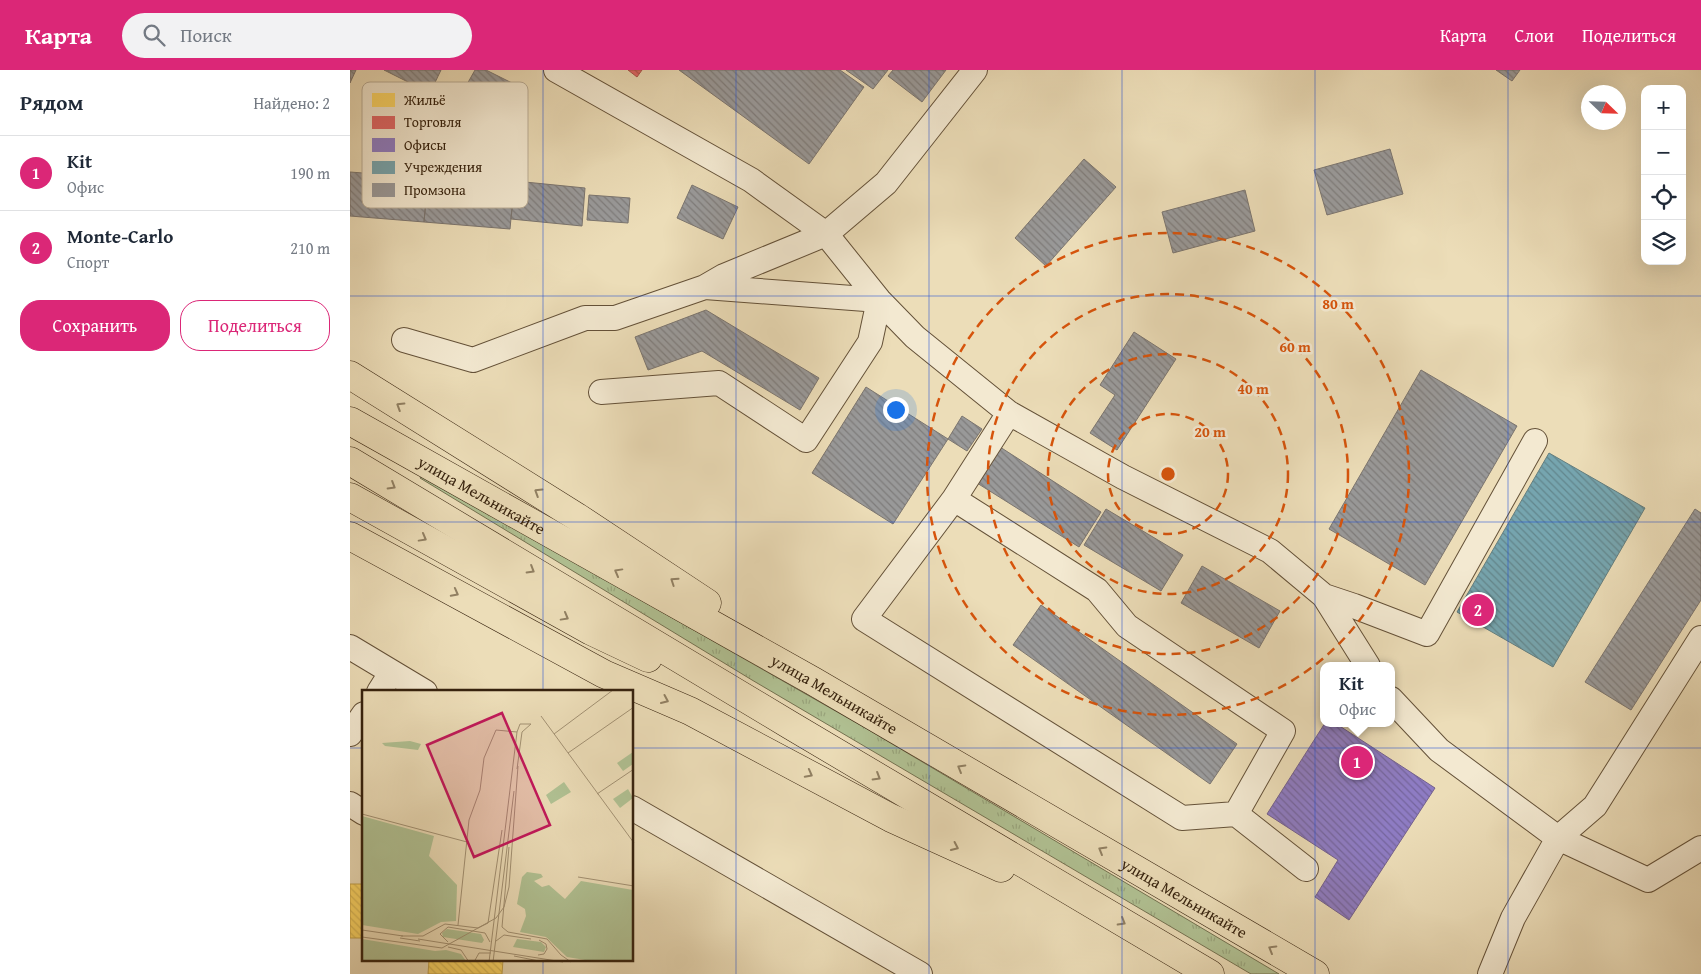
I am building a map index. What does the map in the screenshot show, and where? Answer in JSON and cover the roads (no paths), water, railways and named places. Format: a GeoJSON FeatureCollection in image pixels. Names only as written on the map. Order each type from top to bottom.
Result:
{"type":"FeatureCollection","features":[{"type":"Feature","properties":{"kind":"main road"},"geometry":{"type":"LineString","coordinates":[[350,375],[577,517],[743,627],[813,682]]}},
{"type":"Feature","properties":{"kind":"main road","name":"улица Мельникайте"},"geometry":{"type":"LineString","coordinates":[[350,421],[813,682],[1314,974]]}},
{"type":"Feature","properties":{"kind":"main road"},"geometry":{"type":"LineString","coordinates":[[350,461],[790,726],[1210,974]]}},
{"type":"Feature","properties":{"kind":"main road"},"geometry":{"type":"LineString","coordinates":[[350,497],[591,631],[790,726]]}},
{"type":"Feature","properties":{"kind":"main road"},"geometry":{"type":"LineString","coordinates":[[350,536],[604,674],[690,711],[891,818],[1009,872],[1090,903]]}},
{"type":"Feature","properties":{"kind":"street"},"geometry":{"type":"LineString","coordinates":[[556,70],[751,180],[826,234],[879,300],[915,337],[1009,413],[1123,477],[1270,551],[1324,596],[1365,662]]}},
{"type":"Feature","properties":{"kind":"street"},"geometry":{"type":"LineString","coordinates":[[404,340],[474,360],[584,318],[614,318],[705,287],[724,276],[826,234],[886,183],[975,70]]}},
{"type":"Feature","properties":{"kind":"street"},"geometry":{"type":"LineString","coordinates":[[705,287],[879,300]]}},
{"type":"Feature","properties":{"kind":"street"},"geometry":{"type":"LineString","coordinates":[[601,392],[719,383],[806,440],[870,342],[879,300]]}},
{"type":"Feature","properties":{"kind":"street"},"geometry":{"type":"LineString","coordinates":[[1009,413],[954,499],[864,619],[1182,818],[1236,814],[1306,869]]}},
{"type":"Feature","properties":{"kind":"street"},"geometry":{"type":"LineString","coordinates":[[1324,596],[1427,634],[1535,441]]}},
{"type":"Feature","properties":{"kind":"street"},"geometry":{"type":"LineString","coordinates":[[954,499],[1097,590],[1127,626],[1283,731],[1236,814]]}},
{"type":"Feature","properties":{"kind":"street"},"geometry":{"type":"LineString","coordinates":[[1490,974],[1513,918],[1558,838],[1595,806],[1701,638]]}},
{"type":"Feature","properties":{"kind":"street"},"geometry":{"type":"LineString","coordinates":[[350,647],[385,682],[417,690]]}},
{"type":"Feature","properties":{"kind":"street"},"geometry":{"type":"LineString","coordinates":[[1395,703],[1440,750],[1558,838],[1648,880],[1701,848]]}},
{"type":"Feature","properties":{"kind":"street"},"geometry":{"type":"LineString","coordinates":[[350,734],[362,717]]}},
{"type":"Feature","properties":{"kind":"street"},"geometry":{"type":"LineString","coordinates":[[350,804],[362,812]]}},
{"type":"Feature","properties":{"kind":"street"},"geometry":{"type":"LineString","coordinates":[[634,809],[920,974]]}},
{"type":"Feature","properties":{"kind":"place","name":"Monte-Carlo"},"geometry":{"type":"Point","coordinates":[1478,610]}},
{"type":"Feature","properties":{"kind":"place","name":"Kit"},"geometry":{"type":"Point","coordinates":[1357,762]}}]}
